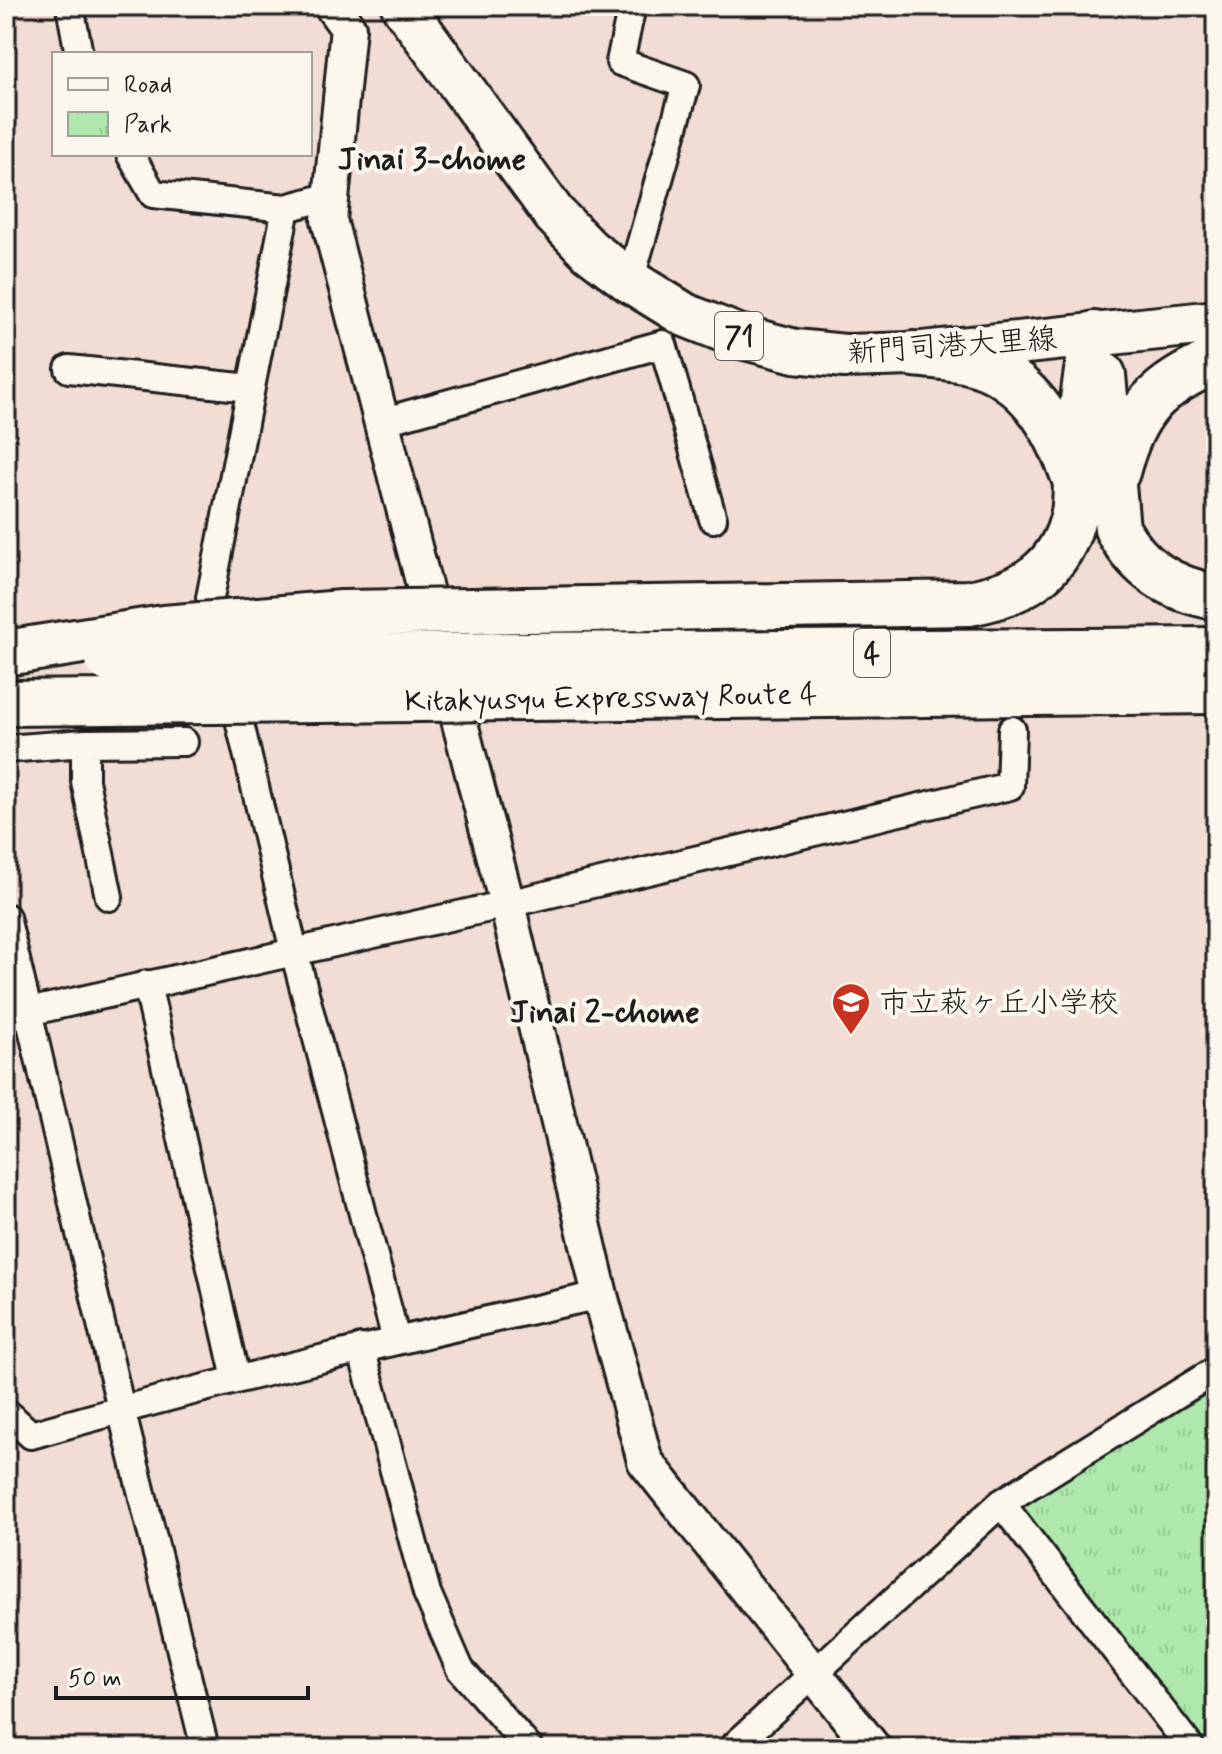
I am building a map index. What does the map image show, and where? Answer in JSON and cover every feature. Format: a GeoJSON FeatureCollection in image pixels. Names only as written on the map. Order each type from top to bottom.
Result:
{"type":"FeatureCollection","features":[{"type":"Feature","properties":{"kind":"highway"},"geometry":{"type":"LineString","coordinates":[[1094,334],[1105,385],[1094,481]]}},
{"type":"Feature","properties":{"kind":"highway"},"geometry":{"type":"LineString","coordinates":[[913,354],[968,361],[1011,379],[1030,397],[1049,422],[1064,450],[1113,506],[1117,529],[1128,549],[1144,567],[1189,592],[1216,597]]}},
{"type":"Feature","properties":{"kind":"highway"},"geometry":{"type":"LineString","coordinates":[[6,653],[194,626],[342,613],[930,605],[969,603],[999,597],[1027,584],[1049,565],[1065,541],[1074,511],[1147,403],[1167,386],[1216,360]]}},
{"type":"Feature","properties":{"kind":"highway","name":"Kitakyusyu Expressway Route 4"},"geometry":{"type":"LineString","coordinates":[[6,703],[529,676],[1216,650]]}},
{"type":"Feature","properties":{"kind":"highway","name":"Kitakyusyu Expressway Route 4"},"geometry":{"type":"LineString","coordinates":[[6,660],[1110,692],[1216,691]]}},
{"type":"Feature","properties":{"kind":"highway"},"geometry":{"type":"LineString","coordinates":[[1110,692],[1216,703]]}},
{"type":"Feature","properties":{"kind":"main road","name":"新門司港大里線"},"geometry":{"type":"LineString","coordinates":[[403,6],[554,214],[589,250],[630,281],[685,315],[738,336],[795,351],[845,356],[913,354],[1216,322]]}},
{"type":"Feature","properties":{"kind":"street"},"geometry":{"type":"LineString","coordinates":[[70,6],[79,52]]}},
{"type":"Feature","properties":{"kind":"street"},"geometry":{"type":"LineString","coordinates":[[332,6],[348,28],[329,220],[507,904],[600,1295],[645,1461],[873,1748]]}},
{"type":"Feature","properties":{"kind":"street"},"geometry":{"type":"LineString","coordinates":[[630,281],[686,85],[620,62],[632,6]]}},
{"type":"Feature","properties":{"kind":"street"},"geometry":{"type":"LineString","coordinates":[[131,156],[153,194],[286,208],[331,196]]}},
{"type":"Feature","properties":{"kind":"street"},"geometry":{"type":"LineString","coordinates":[[286,208],[210,598],[294,951],[396,1340]]}},
{"type":"Feature","properties":{"kind":"street"},"geometry":{"type":"LineString","coordinates":[[381,422],[663,344],[713,519]]}},
{"type":"Feature","properties":{"kind":"street"},"geometry":{"type":"LineString","coordinates":[[69,369],[250,388]]}},
{"type":"Feature","properties":{"kind":"street"},"geometry":{"type":"LineString","coordinates":[[17,1014],[507,904],[1010,786],[1012,730]]}},
{"type":"Feature","properties":{"kind":"street"},"geometry":{"type":"LineString","coordinates":[[6,749],[85,743],[184,742]]}},
{"type":"Feature","properties":{"kind":"street"},"geometry":{"type":"LineString","coordinates":[[85,743],[85,781],[109,897]]}},
{"type":"Feature","properties":{"kind":"street"},"geometry":{"type":"LineString","coordinates":[[6,917],[17,1014],[121,1409],[205,1748]]}},
{"type":"Feature","properties":{"kind":"street"},"geometry":{"type":"LineString","coordinates":[[147,984],[236,1379]]}},
{"type":"Feature","properties":{"kind":"street"},"geometry":{"type":"LineString","coordinates":[[6,1412],[31,1435],[361,1348],[600,1295]]}},
{"type":"Feature","properties":{"kind":"street"},"geometry":{"type":"LineString","coordinates":[[361,1348],[427,1593],[460,1669],[529,1748]]}},
{"type":"Feature","properties":{"kind":"street"},"geometry":{"type":"LineString","coordinates":[[732,1748],[1001,1503],[1216,1370]]}},
{"type":"Feature","properties":{"kind":"street"},"geometry":{"type":"LineString","coordinates":[[1001,1503],[1191,1748]]}},
{"type":"Feature","properties":{"kind":"green space"},"geometry":{"type":"Polygon","coordinates":[[[1216,1389],[1216,1748],[1206,1748],[1017,1506],[1216,1389]]]}},
{"type":"Feature","properties":{"kind":"place","name":"市立萩ヶ丘小学校"},"geometry":{"type":"Point","coordinates":[851,1036]}},
{"type":"Feature","properties":{"kind":"district","name":"Jinai 3-chome"},"geometry":{"type":"Point","coordinates":[432,158]}},
{"type":"Feature","properties":{"kind":"district","name":"Jinai 2-chome"},"geometry":{"type":"Point","coordinates":[605,1011]}}]}
